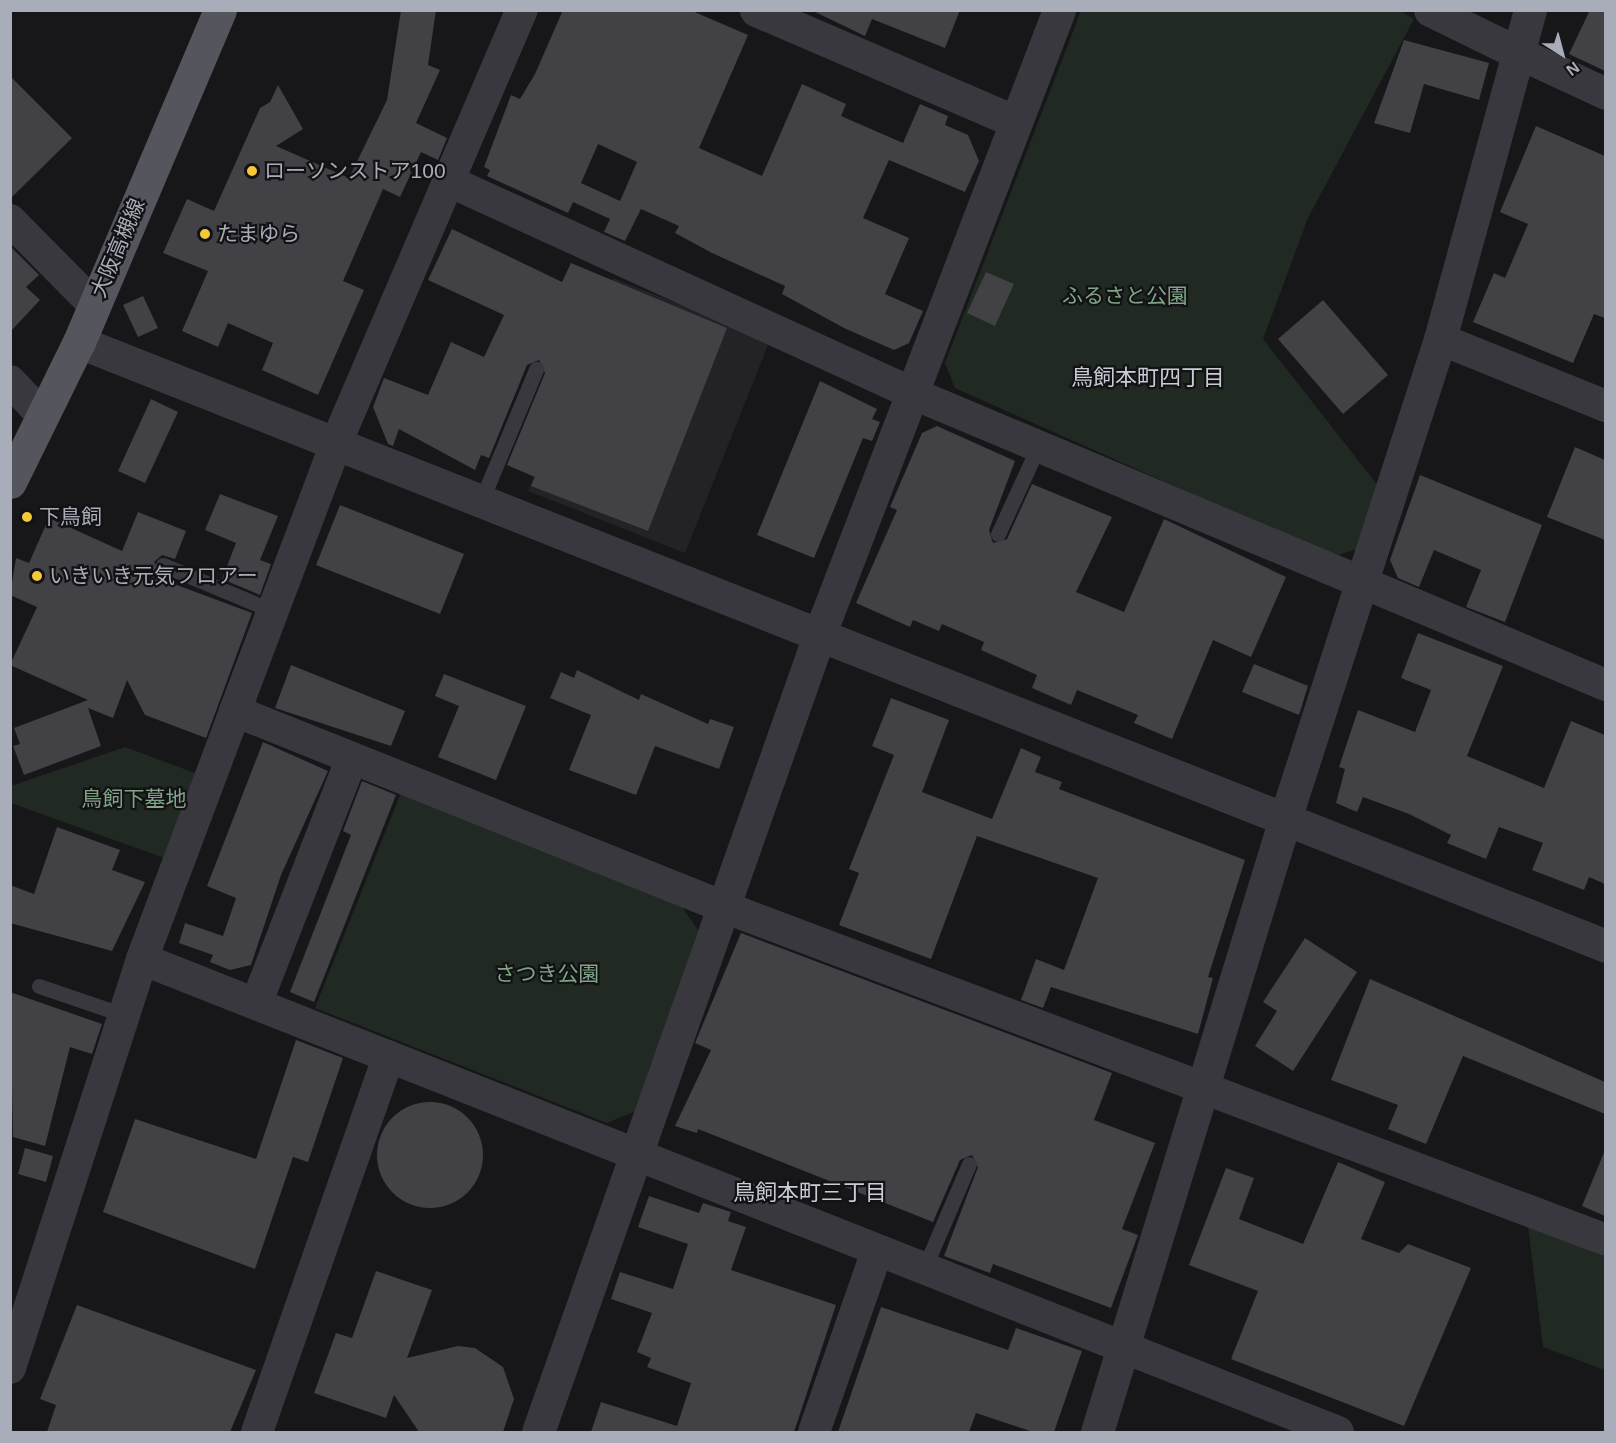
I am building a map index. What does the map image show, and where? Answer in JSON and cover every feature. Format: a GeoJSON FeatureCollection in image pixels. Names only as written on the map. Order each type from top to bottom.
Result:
{"type":"FeatureCollection","features":[{"type":"Feature","properties":{"kind":"main road","name":"大阪高槻線"},"geometry":{"type":"LineString","coordinates":[[10,482],[79,342],[220,10]]}},
{"type":"Feature","properties":{"kind":"street"},"geometry":{"type":"LineString","coordinates":[[10,1368],[142,959],[235,711],[337,441],[451,182],[522,10]]}},
{"type":"Feature","properties":{"kind":"street"},"geometry":{"type":"LineString","coordinates":[[756,10],[1016,122]]}},
{"type":"Feature","properties":{"kind":"street"},"geometry":{"type":"LineString","coordinates":[[538,1432],[820,633],[914,394],[1059,10]]}},
{"type":"Feature","properties":{"kind":"street"},"geometry":{"type":"LineString","coordinates":[[1430,10],[1605,94]]}},
{"type":"Feature","properties":{"kind":"street"},"geometry":{"type":"LineString","coordinates":[[1097,1432],[1285,819],[1363,587],[1440,339],[1516,52],[1530,10]]}},
{"type":"Feature","properties":{"kind":"street"},"geometry":{"type":"LineString","coordinates":[[451,182],[914,394],[1363,587],[1605,685]]}},
{"type":"Feature","properties":{"kind":"street"},"geometry":{"type":"LineString","coordinates":[[10,220],[94,305]]}},
{"type":"Feature","properties":{"kind":"street"},"geometry":{"type":"LineString","coordinates":[[1440,339],[1605,406]]}},
{"type":"Feature","properties":{"kind":"street"},"geometry":{"type":"LineString","coordinates":[[79,342],[337,441],[1605,946]]}},
{"type":"Feature","properties":{"kind":"street"},"geometry":{"type":"LineString","coordinates":[[10,381],[43,416]]}},
{"type":"Feature","properties":{"kind":"street"},"geometry":{"type":"LineString","coordinates":[[235,711],[724,907],[1605,1240]]}},
{"type":"Feature","properties":{"kind":"street"},"geometry":{"type":"LineString","coordinates":[[256,1004],[351,758]]}},
{"type":"Feature","properties":{"kind":"street"},"geometry":{"type":"LineString","coordinates":[[142,959],[389,1056],[635,1157],[1338,1432]]}},
{"type":"Feature","properties":{"kind":"street"},"geometry":{"type":"LineString","coordinates":[[258,1432],[389,1056]]}},
{"type":"Feature","properties":{"kind":"street"},"geometry":{"type":"LineString","coordinates":[[814,1432],[877,1251]]}},
{"type":"Feature","properties":{"kind":"lane"},"geometry":{"type":"LineString","coordinates":[[482,499],[536,369]]}},
{"type":"Feature","properties":{"kind":"lane"},"geometry":{"type":"LineString","coordinates":[[998,534],[1038,447]]}},
{"type":"Feature","properties":{"kind":"lane"},"geometry":{"type":"LineString","coordinates":[[163,565],[273,611]]}},
{"type":"Feature","properties":{"kind":"lane"},"geometry":{"type":"LineString","coordinates":[[39,986],[124,1015]]}},
{"type":"Feature","properties":{"kind":"lane"},"geometry":{"type":"LineString","coordinates":[[924,1269],[969,1164]]}},
{"type":"Feature","properties":{"kind":"shaded area"},"geometry":{"type":"Polygon","coordinates":[[[613,278],[770,340],[685,553],[528,491],[613,278]]]}},
{"type":"Feature","properties":{"kind":"green space","name":"ふるさと公園"},"geometry":{"type":"Polygon","coordinates":[[[1399,10],[1414,19],[1308,218],[1263,339],[1379,487],[1362,547],[1333,557],[955,388],[945,363],[1081,11],[1399,10]]]}},
{"type":"Feature","properties":{"kind":"green space","name":"鳥飼下墓地"},"geometry":{"type":"Polygon","coordinates":[[[125,747],[195,773],[164,858],[11,803],[11,786],[125,747]]]}},
{"type":"Feature","properties":{"kind":"green space","name":"さつき公園"},"geometry":{"type":"Polygon","coordinates":[[[401,793],[678,901],[698,930],[636,1111],[607,1123],[315,1008],[401,793]]]}},
{"type":"Feature","properties":{"kind":"green space"},"geometry":{"type":"Polygon","coordinates":[[[1528,1226],[1605,1257],[1605,1370],[1543,1347],[1528,1226]]]}},
{"type":"Feature","properties":{"kind":"building"},"geometry":{"type":"Polygon","coordinates":[[[401,10],[436,10],[428,65],[440,70],[416,123],[447,138],[438,160],[421,152],[400,197],[383,189],[343,281],[364,290],[318,395],[262,370],[273,343],[228,323],[218,347],[182,331],[208,271],[163,253],[187,199],[214,211],[260,108],[270,102],[278,85],[303,129],[276,146],[349,178],[387,100],[401,10]]]}},
{"type":"Feature","properties":{"kind":"building"},"geometry":{"type":"Polygon","coordinates":[[[563,10],[690,10],[748,35],[699,148],[762,176],[802,84],[846,104],[841,116],[903,143],[920,104],[948,116],[945,125],[968,135],[979,161],[965,192],[889,160],[863,218],[909,238],[885,294],[923,311],[909,343],[894,350],[844,328],[782,294],[785,286],[712,253],[675,233],[679,226],[641,209],[625,241],[604,232],[610,219],[573,202],[568,213],[487,176],[490,170],[484,167],[511,95],[520,99],[535,74],[563,10]],[[598,144],[581,183],[620,201],[637,162],[598,144]]]}},
{"type":"Feature","properties":{"kind":"building"},"geometry":{"type":"Polygon","coordinates":[[[811,10],[960,10],[945,48],[872,19],[865,36],[811,10]]]}},
{"type":"Feature","properties":{"kind":"building"},"geometry":{"type":"Polygon","coordinates":[[[1590,10],[1605,10],[1605,71],[1569,54],[1590,10]]]}},
{"type":"Feature","properties":{"kind":"building"},"geometry":{"type":"Polygon","coordinates":[[[1404,40],[1489,63],[1479,100],[1424,84],[1410,133],[1374,123],[1404,40]]]}},
{"type":"Feature","properties":{"kind":"building"},"geometry":{"type":"Polygon","coordinates":[[[10,76],[72,138],[10,199],[10,76]]]}},
{"type":"Feature","properties":{"kind":"building"},"geometry":{"type":"Polygon","coordinates":[[[1536,126],[1605,156],[1605,318],[1594,314],[1573,363],[1473,322],[1494,273],[1505,278],[1528,224],[1500,212],[1536,126]]]}},
{"type":"Feature","properties":{"kind":"building"},"geometry":{"type":"Polygon","coordinates":[[[452,229],[562,282],[571,263],[727,328],[648,531],[531,486],[535,477],[507,465],[545,373],[539,360],[527,365],[489,458],[481,455],[475,470],[399,429],[393,446],[388,444],[373,407],[384,378],[428,395],[451,342],[484,357],[504,315],[428,280],[452,229]]]}},
{"type":"Feature","properties":{"kind":"building"},"geometry":{"type":"Polygon","coordinates":[[[10,246],[39,275],[26,287],[40,300],[10,332],[10,246]]]}},
{"type":"Feature","properties":{"kind":"building"},"geometry":{"type":"Polygon","coordinates":[[[986,272],[1014,284],[995,326],[967,313],[986,272]]]}},
{"type":"Feature","properties":{"kind":"building"},"geometry":{"type":"Polygon","coordinates":[[[143,296],[158,328],[138,337],[123,305],[143,296]]]}},
{"type":"Feature","properties":{"kind":"building"},"geometry":{"type":"Polygon","coordinates":[[[1323,300],[1388,375],[1343,414],[1278,339],[1323,300]]]}},
{"type":"Feature","properties":{"kind":"building"},"geometry":{"type":"Polygon","coordinates":[[[820,381],[877,409],[872,419],[880,422],[872,441],[863,438],[814,558],[757,535],[820,381]]]}},
{"type":"Feature","properties":{"kind":"building"},"geometry":{"type":"Polygon","coordinates":[[[151,399],[178,412],[145,483],[118,471],[151,399]]]}},
{"type":"Feature","properties":{"kind":"building"},"geometry":{"type":"Polygon","coordinates":[[[937,426],[1015,461],[989,530],[993,543],[1007,539],[1032,484],[1112,517],[1076,592],[1124,612],[1164,519],[1286,577],[1251,657],[1213,640],[1172,739],[1134,723],[1138,715],[1077,690],[1071,705],[1032,688],[1037,675],[981,650],[984,642],[942,624],[939,631],[913,620],[910,627],[856,603],[897,510],[890,507],[922,433],[937,426]]]}},
{"type":"Feature","properties":{"kind":"building"},"geometry":{"type":"Polygon","coordinates":[[[1575,447],[1605,460],[1605,540],[1547,517],[1575,447]]]}},
{"type":"Feature","properties":{"kind":"building"},"geometry":{"type":"Polygon","coordinates":[[[1420,475],[1542,525],[1505,622],[1466,607],[1481,570],[1434,550],[1419,587],[1398,578],[1390,560],[1420,475]]]}},
{"type":"Feature","properties":{"kind":"building"},"geometry":{"type":"Polygon","coordinates":[[[220,494],[278,516],[260,560],[271,564],[260,595],[222,579],[236,543],[205,530],[220,494]]]}},
{"type":"Feature","properties":{"kind":"building"},"geometry":{"type":"Polygon","coordinates":[[[340,505],[464,554],[440,614],[316,565],[340,505]]]}},
{"type":"Feature","properties":{"kind":"building"},"geometry":{"type":"Polygon","coordinates":[[[138,512],[186,531],[175,559],[162,555],[154,562],[166,581],[252,613],[206,738],[145,715],[127,680],[113,718],[88,708],[101,746],[24,775],[13,746],[20,744],[14,728],[88,700],[10,665],[37,607],[10,595],[16,558],[29,563],[49,518],[122,551],[138,512]]]}},
{"type":"Feature","properties":{"kind":"building"},"geometry":{"type":"Polygon","coordinates":[[[1418,633],[1503,666],[1467,756],[1544,788],[1571,721],[1605,735],[1605,884],[1589,877],[1584,890],[1532,870],[1543,843],[1499,827],[1486,859],[1447,843],[1451,835],[1409,814],[1363,797],[1357,812],[1336,803],[1345,769],[1339,767],[1358,710],[1415,732],[1431,690],[1401,678],[1418,633]]]}},
{"type":"Feature","properties":{"kind":"building"},"geometry":{"type":"Polygon","coordinates":[[[1254,664],[1308,686],[1299,715],[1242,692],[1254,664]]]}},
{"type":"Feature","properties":{"kind":"building"},"geometry":{"type":"Polygon","coordinates":[[[291,665],[405,711],[391,746],[275,708],[291,665]]]}},
{"type":"Feature","properties":{"kind":"building"},"geometry":{"type":"Polygon","coordinates":[[[577,670],[639,700],[641,694],[708,724],[710,719],[734,727],[719,769],[655,746],[636,795],[569,770],[591,715],[550,698],[561,672],[574,678],[577,670]]]}},
{"type":"Feature","properties":{"kind":"building"},"geometry":{"type":"Polygon","coordinates":[[[444,674],[526,706],[496,780],[438,757],[459,706],[435,696],[444,674]]]}},
{"type":"Feature","properties":{"kind":"building"},"geometry":{"type":"Polygon","coordinates":[[[891,698],[949,720],[922,792],[992,819],[1021,748],[1041,757],[1035,772],[1062,782],[1059,789],[1245,860],[1208,977],[1213,978],[1198,1034],[1051,987],[1043,1008],[1021,1000],[1036,959],[1064,970],[1098,878],[977,836],[931,959],[839,925],[859,873],[849,869],[894,755],[872,746],[891,698]]]}},
{"type":"Feature","properties":{"kind":"building"},"geometry":{"type":"Polygon","coordinates":[[[263,742],[328,771],[281,875],[251,965],[230,970],[210,962],[213,955],[179,943],[185,923],[223,936],[236,898],[207,886],[263,742]]]}},
{"type":"Feature","properties":{"kind":"building"},"geometry":{"type":"Polygon","coordinates":[[[362,781],[396,795],[314,1002],[290,992],[351,835],[343,831],[362,781]]]}},
{"type":"Feature","properties":{"kind":"building"},"geometry":{"type":"Polygon","coordinates":[[[57,827],[120,850],[112,870],[145,882],[112,951],[10,923],[10,885],[34,894],[57,827]]]}},
{"type":"Feature","properties":{"kind":"building"},"geometry":{"type":"Polygon","coordinates":[[[741,933],[1112,1073],[1094,1120],[1155,1143],[1122,1229],[1138,1235],[1111,1308],[993,1264],[990,1273],[944,1256],[978,1167],[972,1155],[960,1160],[933,1222],[698,1129],[697,1133],[675,1126],[711,1050],[695,1043],[741,933]]]}},
{"type":"Feature","properties":{"kind":"building"},"geometry":{"type":"Polygon","coordinates":[[[1305,938],[1357,972],[1293,1071],[1255,1046],[1277,1011],[1263,1002],[1305,938]]]}},
{"type":"Feature","properties":{"kind":"building"},"geometry":{"type":"Polygon","coordinates":[[[1370,979],[1605,1082],[1605,1114],[1463,1056],[1426,1144],[1388,1129],[1398,1105],[1331,1080],[1370,979]]]}},
{"type":"Feature","properties":{"kind":"building"},"geometry":{"type":"Polygon","coordinates":[[[10,992],[102,1024],[92,1054],[70,1047],[45,1146],[13,1137],[10,992]]]}},
{"type":"Feature","properties":{"kind":"building"},"geometry":{"type":"Polygon","coordinates":[[[296,1040],[343,1058],[308,1162],[293,1157],[255,1269],[103,1212],[135,1119],[256,1159],[296,1040]]]}},
{"type":"Feature","properties":{"kind":"building"},"geometry":{"type":"Polygon","coordinates":[[[430,1102],[450,1106],[468,1117],[479,1135],[483,1155],[479,1175],[468,1193],[450,1204],[430,1208],[410,1204],[392,1193],[381,1175],[377,1155],[381,1135],[392,1117],[410,1106],[430,1102]]]}},
{"type":"Feature","properties":{"kind":"building"},"geometry":{"type":"Polygon","coordinates":[[[25,1148],[53,1156],[46,1182],[18,1174],[25,1148]]]}},
{"type":"Feature","properties":{"kind":"building"},"geometry":{"type":"Polygon","coordinates":[[[1605,1150],[1605,1216],[1582,1206],[1605,1150]]]}},
{"type":"Feature","properties":{"kind":"building"},"geometry":{"type":"Polygon","coordinates":[[[1338,1162],[1385,1182],[1361,1239],[1399,1253],[1408,1244],[1471,1268],[1404,1426],[1231,1359],[1258,1291],[1189,1265],[1226,1168],[1254,1178],[1239,1219],[1303,1244],[1338,1162]]]}},
{"type":"Feature","properties":{"kind":"building"},"geometry":{"type":"Polygon","coordinates":[[[649,1196],[699,1213],[703,1203],[731,1212],[728,1221],[746,1227],[731,1270],[836,1305],[794,1432],[591,1432],[601,1402],[677,1426],[691,1383],[647,1367],[651,1358],[637,1352],[652,1313],[611,1299],[620,1272],[673,1289],[688,1244],[638,1227],[649,1196]]]}},
{"type":"Feature","properties":{"kind":"building"},"geometry":{"type":"Polygon","coordinates":[[[376,1271],[432,1290],[407,1358],[458,1346],[475,1348],[503,1367],[514,1399],[503,1432],[419,1432],[394,1395],[386,1418],[314,1393],[336,1333],[352,1338],[376,1271]]]}},
{"type":"Feature","properties":{"kind":"building"},"geometry":{"type":"Polygon","coordinates":[[[77,1305],[256,1370],[230,1432],[47,1432],[56,1405],[40,1399],[77,1305]]]}},
{"type":"Feature","properties":{"kind":"building"},"geometry":{"type":"Polygon","coordinates":[[[881,1307],[1008,1350],[1016,1328],[1082,1351],[1054,1432],[1033,1432],[976,1413],[969,1432],[838,1432],[881,1307]]]}},
{"type":"Feature","properties":{"kind":"place","name":"ローソンストア100"},"geometry":{"type":"Point","coordinates":[252,171]}},
{"type":"Feature","properties":{"kind":"place","name":"たまゆら"},"geometry":{"type":"Point","coordinates":[205,234]}},
{"type":"Feature","properties":{"kind":"place","name":"下鳥飼"},"geometry":{"type":"Point","coordinates":[27,517]}},
{"type":"Feature","properties":{"kind":"place","name":"いきいき元気フロアー"},"geometry":{"type":"Point","coordinates":[37,576]}},
{"type":"Feature","properties":{"kind":"district","name":"鳥飼本町四丁目"},"geometry":{"type":"Point","coordinates":[1148,378]}},
{"type":"Feature","properties":{"kind":"district","name":"鳥飼本町三丁目"},"geometry":{"type":"Point","coordinates":[810,1193]}}]}
